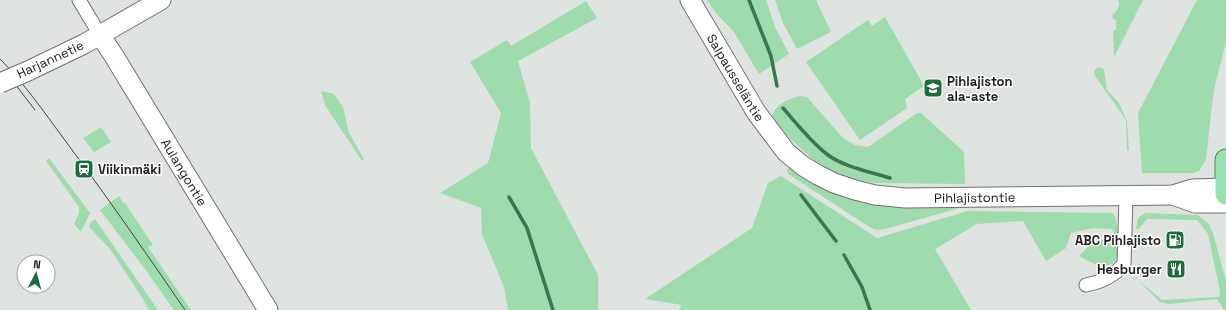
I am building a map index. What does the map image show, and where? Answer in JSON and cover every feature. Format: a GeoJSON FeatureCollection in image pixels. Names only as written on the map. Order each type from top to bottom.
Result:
{"type":"FeatureCollection","features":[{"type":"Feature","properties":{"kind":"main road"},"geometry":{"type":"LineString","coordinates":[[1226,160],[1226,194]]}},
{"type":"Feature","properties":{"kind":"street"},"geometry":{"type":"LineString","coordinates":[[79,0],[100,35],[161,0]]}},
{"type":"Feature","properties":{"kind":"street","name":"Salpausseläntie"},"geometry":{"type":"LineString","coordinates":[[690,0],[756,112],[786,152]]}},
{"type":"Feature","properties":{"kind":"street","name":"Harjannetie"},"geometry":{"type":"LineString","coordinates":[[0,82],[49,62],[100,35]]}},
{"type":"Feature","properties":{"kind":"street","name":"Aulangontie"},"geometry":{"type":"LineString","coordinates":[[100,35],[268,310]]}},
{"type":"Feature","properties":{"kind":"street","name":"Pihlajistontie"},"geometry":{"type":"LineString","coordinates":[[786,152],[803,166],[829,180],[855,190],[875,195],[905,198],[1173,195],[1192,189],[1226,188]]}},
{"type":"Feature","properties":{"kind":"street","name":"Pihlajistontie"},"geometry":{"type":"LineString","coordinates":[[1173,195],[1195,203],[1226,204]]}},
{"type":"Feature","properties":{"kind":"street"},"geometry":{"type":"LineString","coordinates":[[1086,285],[1098,283],[1109,278],[1124,264],[1126,196]]}},
{"type":"Feature","properties":{"kind":"green space"},"geometry":{"type":"Polygon","coordinates":[[[707,0],[766,0],[775,27],[789,54],[759,74],[734,32],[715,12],[707,0]]]}},
{"type":"Feature","properties":{"kind":"green space"},"geometry":{"type":"Polygon","coordinates":[[[775,0],[816,0],[831,32],[797,49],[783,23],[775,0]]]}},
{"type":"Feature","properties":{"kind":"green space"},"geometry":{"type":"Polygon","coordinates":[[[1116,0],[1143,0],[1114,57],[1113,31],[1116,30],[1116,20],[1113,19],[1112,13],[1114,14],[1119,6],[1119,1],[1116,0]]]}},
{"type":"Feature","properties":{"kind":"green space"},"geometry":{"type":"Polygon","coordinates":[[[1197,0],[1226,0],[1226,43],[1215,85],[1206,160],[1199,171],[1193,173],[1142,173],[1138,113],[1197,0]]]}},
{"type":"Feature","properties":{"kind":"green space"},"geometry":{"type":"Polygon","coordinates":[[[586,1],[597,18],[518,61],[530,103],[531,148],[598,275],[598,310],[508,310],[504,287],[482,234],[481,208],[440,193],[488,163],[501,113],[470,62],[507,40],[511,46],[586,1]]]}},
{"type":"Feature","properties":{"kind":"green space"},"geometry":{"type":"Polygon","coordinates":[[[885,17],[924,86],[905,99],[907,108],[860,140],[806,62],[868,20],[872,26],[885,17]]]}},
{"type":"Feature","properties":{"kind":"green space"},"geometry":{"type":"Polygon","coordinates":[[[1098,67],[1104,69],[1107,90],[1119,103],[1127,121],[1129,150],[1127,151],[1126,120],[1095,76],[1094,71],[1098,67]]]}},
{"type":"Feature","properties":{"kind":"green space"},"geometry":{"type":"Polygon","coordinates":[[[321,91],[334,94],[343,107],[349,133],[364,159],[362,161],[325,105],[321,91]]]}},
{"type":"Feature","properties":{"kind":"green space"},"geometry":{"type":"Polygon","coordinates":[[[800,96],[807,97],[844,139],[855,145],[868,147],[917,113],[921,113],[964,152],[965,184],[875,183],[853,179],[817,163],[788,137],[772,118],[773,113],[778,106],[800,96]]]}},
{"type":"Feature","properties":{"kind":"green space"},"geometry":{"type":"Polygon","coordinates":[[[101,127],[111,142],[94,152],[83,138],[101,127]]]}},
{"type":"Feature","properties":{"kind":"green space"},"geometry":{"type":"Polygon","coordinates":[[[49,158],[90,213],[81,232],[74,224],[79,213],[79,207],[46,161],[49,158]]]}},
{"type":"Feature","properties":{"kind":"green space"},"geometry":{"type":"Polygon","coordinates":[[[793,167],[798,170],[962,204],[963,207],[885,229],[876,230],[788,174],[787,170],[793,167]]]}},
{"type":"Feature","properties":{"kind":"green space"},"geometry":{"type":"Polygon","coordinates":[[[781,176],[877,238],[968,211],[1113,213],[1117,226],[1117,256],[1114,262],[1105,266],[1094,264],[1079,256],[1091,244],[1116,236],[1112,229],[1093,228],[1071,233],[1066,248],[1046,261],[1023,221],[977,224],[935,249],[971,310],[679,310],[682,305],[645,299],[752,228],[768,183],[781,176]]]}},
{"type":"Feature","properties":{"kind":"green space"},"geometry":{"type":"Polygon","coordinates":[[[119,196],[153,245],[148,247],[191,310],[174,310],[100,210],[119,196]]]}},
{"type":"Feature","properties":{"kind":"green space"},"geometry":{"type":"Polygon","coordinates":[[[1145,213],[1198,215],[1209,224],[1213,233],[1226,281],[1226,310],[1224,310],[1217,299],[1169,304],[1160,302],[1136,278],[1162,300],[1219,297],[1220,291],[1208,234],[1197,220],[1147,219],[1139,229],[1136,229],[1138,218],[1145,213]]]}},
{"type":"Feature","properties":{"kind":"green space"},"geometry":{"type":"Polygon","coordinates":[[[95,219],[158,310],[149,310],[110,249],[89,227],[91,222],[95,219]]]}},
{"type":"Feature","properties":{"kind":"waterway"},"geometry":{"type":"LineString","coordinates":[[749,0],[771,56],[777,86]]}},
{"type":"Feature","properties":{"kind":"waterway"},"geometry":{"type":"LineString","coordinates":[[783,108],[810,139],[834,159],[850,166],[890,178]]}},
{"type":"Feature","properties":{"kind":"waterway"},"geometry":{"type":"LineString","coordinates":[[801,195],[836,241]]}},
{"type":"Feature","properties":{"kind":"waterway"},"geometry":{"type":"LineString","coordinates":[[509,197],[527,228],[553,310]]}},
{"type":"Feature","properties":{"kind":"waterway"},"geometry":{"type":"LineString","coordinates":[[844,255],[862,287],[870,310]]}},
{"type":"Feature","properties":{"kind":"tram line"},"geometry":{"type":"LineString","coordinates":[[0,59],[26,88],[80,160],[185,310]]}},
{"type":"Feature","properties":{"kind":"tram line"},"geometry":{"type":"LineString","coordinates":[[12,80],[35,110]]}},
{"type":"Feature","properties":{"kind":"place","name":"Pihlajiston ala-aste"},"geometry":{"type":"Point","coordinates":[933,88]}},
{"type":"Feature","properties":{"kind":"place","name":"Viikinmäki"},"geometry":{"type":"Point","coordinates":[84,169]}},
{"type":"Feature","properties":{"kind":"place","name":"ABC Pihlajisto"},"geometry":{"type":"Point","coordinates":[1175,240]}},
{"type":"Feature","properties":{"kind":"place","name":"Hesburger"},"geometry":{"type":"Point","coordinates":[1176,269]}}]}
